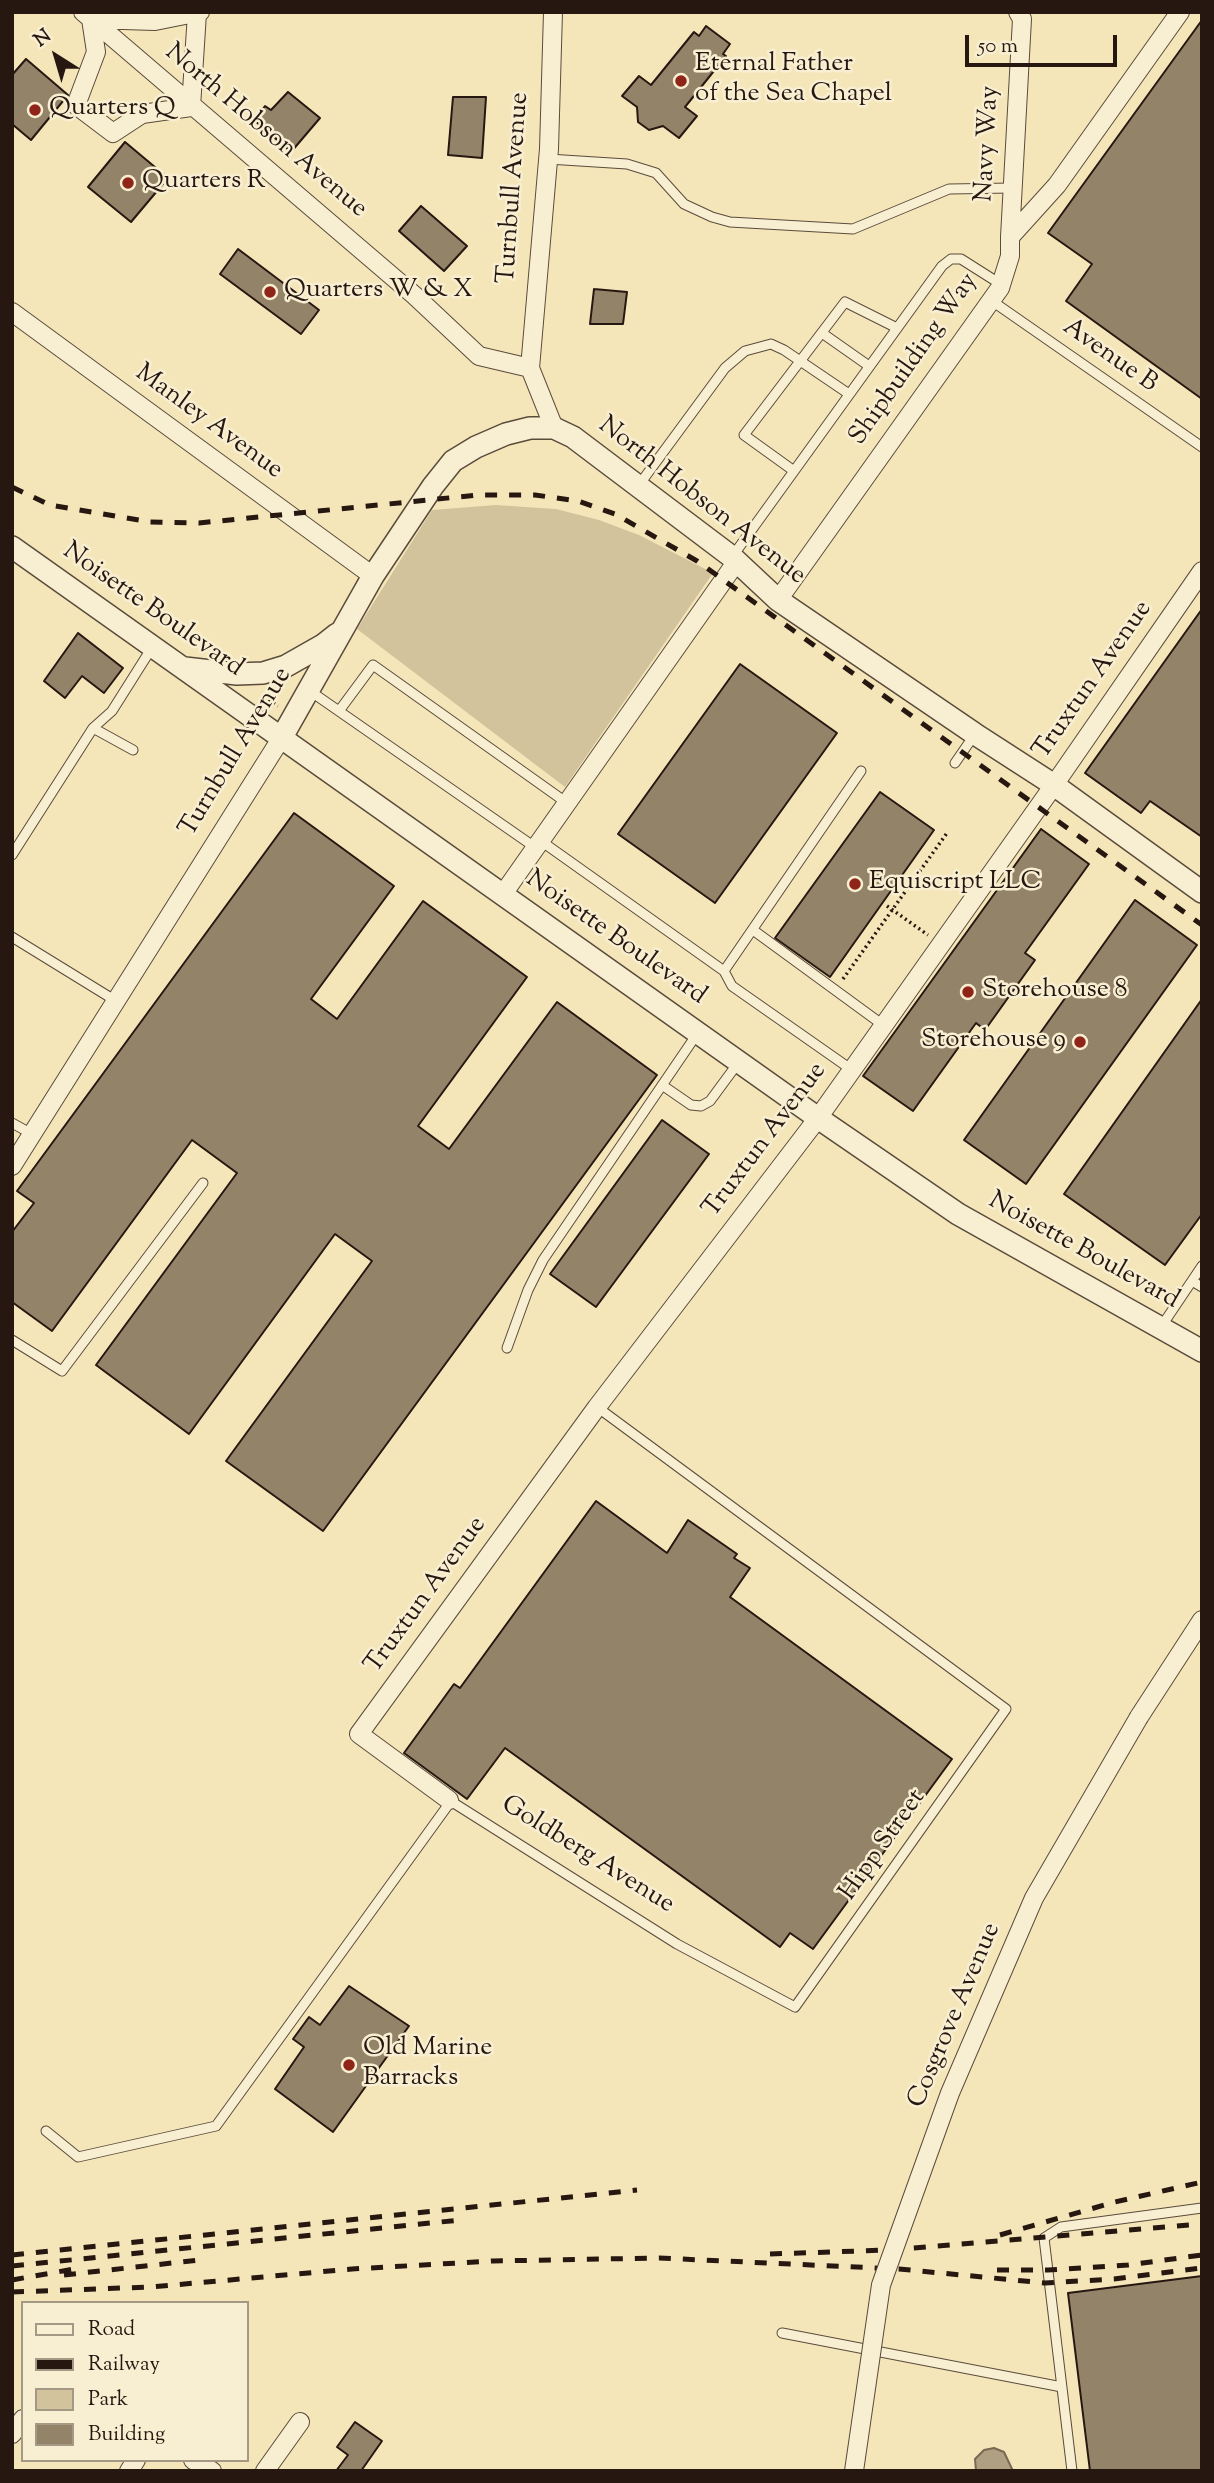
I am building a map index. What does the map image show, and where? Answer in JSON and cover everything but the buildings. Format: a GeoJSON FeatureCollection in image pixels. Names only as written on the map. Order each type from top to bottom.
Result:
{"type":"FeatureCollection","features":[{"type":"Feature","properties":{"kind":"street","name":"Turnbull Avenue"},"geometry":{"type":"LineString","coordinates":[[530,368],[548,159],[552,12]]}},
{"type":"Feature","properties":{"kind":"street","name":"Navy Way"},"geometry":{"type":"LineString","coordinates":[[1010,237],[1022,19],[1018,12]]}},
{"type":"Feature","properties":{"kind":"street"},"geometry":{"type":"LineString","coordinates":[[1010,237],[1057,185],[1180,12]]}},
{"type":"Feature","properties":{"kind":"street"},"geometry":{"type":"LineString","coordinates":[[198,13],[191,107],[142,114],[113,133],[76,106],[96,52],[87,16],[155,21],[198,13]]}},
{"type":"Feature","properties":{"kind":"street","name":"North Hobson Avenue"},"geometry":{"type":"LineString","coordinates":[[87,16],[414,295],[479,356],[530,368],[554,428],[573,437],[735,559],[778,600],[1054,785],[1202,892]]}},
{"type":"Feature","properties":{"kind":"street","name":"Shipbuilding Way"},"geometry":{"type":"LineString","coordinates":[[778,600],[1002,285],[1010,256],[1010,237]]}},
{"type":"Feature","properties":{"kind":"street","name":"Manley Avenue"},"geometry":{"type":"LineString","coordinates":[[12,312],[373,576]]}},
{"type":"Feature","properties":{"kind":"street","name":"Turnbull Avenue"},"geometry":{"type":"LineString","coordinates":[[12,1166],[282,737],[373,576],[433,486],[453,461],[476,447],[506,434],[530,428],[554,428]]}},
{"type":"Feature","properties":{"kind":"street","name":"Noisette Boulevard"},"geometry":{"type":"LineString","coordinates":[[12,547],[818,1118],[958,1214],[1202,1350]]}},
{"type":"Feature","properties":{"kind":"street"},"geometry":{"type":"LineString","coordinates":[[503,894],[735,559]]}},
{"type":"Feature","properties":{"kind":"street","name":"Truxtun Avenue"},"geometry":{"type":"LineString","coordinates":[[359,1734],[597,1407],[818,1118],[1202,571]]}},
{"type":"Feature","properties":{"kind":"street"},"geometry":{"type":"LineString","coordinates":[[184,668],[237,674],[263,673],[286,666],[323,645],[344,628]]}},
{"type":"Feature","properties":{"kind":"street","name":"Cosgrove Avenue"},"geometry":{"type":"LineString","coordinates":[[853,2471],[881,2285],[950,2093],[1034,1898],[1139,1717],[1202,1620]]}},
{"type":"Feature","properties":{"kind":"street","name":"Goldberg Avenue"},"geometry":{"type":"LineString","coordinates":[[359,1734],[450,1801]]}},
{"type":"Feature","properties":{"kind":"street"},"geometry":{"type":"LineString","coordinates":[[265,2471],[300,2421]]}},
{"type":"Feature","properties":{"kind":"street"},"geometry":{"type":"LineString","coordinates":[[196,2462],[212,2471]]}},
{"type":"Feature","properties":{"kind":"lane"},"geometry":{"type":"LineString","coordinates":[[548,159],[627,164],[658,173],[684,204],[730,222],[853,229],[949,189],[1012,188]]}},
{"type":"Feature","properties":{"kind":"lane"},"geometry":{"type":"LineString","coordinates":[[735,559],[794,471],[935,274],[951,259],[961,259],[971,262],[1002,285]]}},
{"type":"Feature","properties":{"kind":"lane","name":"Avenue B"},"geometry":{"type":"LineString","coordinates":[[992,300],[1202,447]]}},
{"type":"Feature","properties":{"kind":"lane"},"geometry":{"type":"LineString","coordinates":[[794,471],[744,435],[845,302],[897,328]]}},
{"type":"Feature","properties":{"kind":"lane"},"geometry":{"type":"LineString","coordinates":[[822,333],[869,366]]}},
{"type":"Feature","properties":{"kind":"lane"},"geometry":{"type":"LineString","coordinates":[[638,486],[735,358],[758,346],[771,344],[800,360],[849,394]]}},
{"type":"Feature","properties":{"kind":"lane"},"geometry":{"type":"LineString","coordinates":[[12,855],[93,728],[113,711],[153,646]]}},
{"type":"Feature","properties":{"kind":"lane"},"geometry":{"type":"LineString","coordinates":[[339,711],[373,665],[567,803]]}},
{"type":"Feature","properties":{"kind":"lane"},"geometry":{"type":"LineString","coordinates":[[309,690],[724,971],[732,986],[852,1070]]}},
{"type":"Feature","properties":{"kind":"lane"},"geometry":{"type":"LineString","coordinates":[[93,728],[133,750]]}},
{"type":"Feature","properties":{"kind":"lane"},"geometry":{"type":"LineString","coordinates":[[956,763],[975,734]]}},
{"type":"Feature","properties":{"kind":"lane"},"geometry":{"type":"LineString","coordinates":[[724,971],[861,771]]}},
{"type":"Feature","properties":{"kind":"lane"},"geometry":{"type":"LineString","coordinates":[[752,930],[883,1026]]}},
{"type":"Feature","properties":{"kind":"lane"},"geometry":{"type":"LineString","coordinates":[[12,936],[116,1001]]}},
{"type":"Feature","properties":{"kind":"lane"},"geometry":{"type":"LineString","coordinates":[[507,1348],[528,1290],[543,1260],[698,1033]]}},
{"type":"Feature","properties":{"kind":"lane"},"geometry":{"type":"LineString","coordinates":[[662,1086],[691,1105],[701,1106],[710,1101],[738,1061]]}},
{"type":"Feature","properties":{"kind":"lane"},"geometry":{"type":"LineString","coordinates":[[12,1123],[32,1134]]}},
{"type":"Feature","properties":{"kind":"lane"},"geometry":{"type":"LineString","coordinates":[[12,1340],[62,1371],[203,1183]]}},
{"type":"Feature","properties":{"kind":"lane"},"geometry":{"type":"LineString","coordinates":[[1160,1328],[1202,1266]]}},
{"type":"Feature","properties":{"kind":"lane"},"geometry":{"type":"LineString","coordinates":[[1192,1281],[1202,1287]]}},
{"type":"Feature","properties":{"kind":"lane","name":"Hipp Street"},"geometry":{"type":"LineString","coordinates":[[597,1407],[1006,1709],[795,2007]]}},
{"type":"Feature","properties":{"kind":"lane"},"geometry":{"type":"LineString","coordinates":[[46,2131],[78,2157],[216,2126],[450,1801]]}},
{"type":"Feature","properties":{"kind":"lane","name":"Goldberg Avenue"},"geometry":{"type":"LineString","coordinates":[[450,1801],[677,1944],[795,2007]]}},
{"type":"Feature","properties":{"kind":"lane"},"geometry":{"type":"LineString","coordinates":[[1072,2471],[1044,2238],[1061,2227],[1202,2208]]}},
{"type":"Feature","properties":{"kind":"lane"},"geometry":{"type":"LineString","coordinates":[[782,2333],[1062,2387]]}},
{"type":"Feature","properties":{"kind":"path"},"geometry":{"type":"LineString","coordinates":[[840,984],[947,833]]}},
{"type":"Feature","properties":{"kind":"path"},"geometry":{"type":"LineString","coordinates":[[887,906],[941,944]]}},
{"type":"Feature","properties":{"kind":"green space"},"geometry":{"type":"Polygon","coordinates":[[[496,505],[556,509],[599,520],[639,535],[713,573],[565,787],[357,629],[432,510],[496,505]]]}},
{"type":"Feature","properties":{"kind":"shaded area"},"geometry":{"type":"Polygon","coordinates":[[[994,2448],[1004,2452],[1013,2471],[976,2471],[975,2459],[984,2450],[994,2448]]]}},
{"type":"Feature","properties":{"kind":"railway"},"geometry":{"type":"LineString","coordinates":[[12,487],[50,505],[150,522],[199,523],[478,495],[535,495],[578,501],[615,514],[697,561],[1202,925]]}},
{"type":"Feature","properties":{"kind":"railway"},"geometry":{"type":"LineString","coordinates":[[1000,2235],[1115,2202],[1202,2182]]}},
{"type":"Feature","properties":{"kind":"railway"},"geometry":{"type":"LineString","coordinates":[[12,2255],[637,2190]]}},
{"type":"Feature","properties":{"kind":"railway"},"geometry":{"type":"LineString","coordinates":[[12,2266],[460,2220]]}},
{"type":"Feature","properties":{"kind":"railway"},"geometry":{"type":"LineString","coordinates":[[770,2254],[889,2250],[1202,2224]]}},
{"type":"Feature","properties":{"kind":"railway"},"geometry":{"type":"LineString","coordinates":[[997,2270],[1128,2265],[1202,2255]]}},
{"type":"Feature","properties":{"kind":"railway"},"geometry":{"type":"LineString","coordinates":[[12,2292],[151,2287],[352,2269],[493,2261],[659,2258],[899,2269],[1045,2283],[1114,2279],[1202,2268]]}},
{"type":"Feature","properties":{"kind":"railway"},"geometry":{"type":"LineString","coordinates":[[64,2275],[199,2260]]}},
{"type":"Feature","properties":{"kind":"railway"},"geometry":{"type":"LineString","coordinates":[[12,2280],[74,2269]]}},
{"type":"Feature","properties":{"kind":"place","name":"Eternal Father of the Sea Chapel"},"geometry":{"type":"Point","coordinates":[681,81]}},
{"type":"Feature","properties":{"kind":"place","name":"Quarters Q"},"geometry":{"type":"Point","coordinates":[35,110]}},
{"type":"Feature","properties":{"kind":"place","name":"Quarters R"},"geometry":{"type":"Point","coordinates":[128,183]}},
{"type":"Feature","properties":{"kind":"place","name":"Quarters W & X"},"geometry":{"type":"Point","coordinates":[270,292]}},
{"type":"Feature","properties":{"kind":"place","name":"Equiscript LLC"},"geometry":{"type":"Point","coordinates":[855,884]}},
{"type":"Feature","properties":{"kind":"place","name":"Storehouse 8"},"geometry":{"type":"Point","coordinates":[968,992]}},
{"type":"Feature","properties":{"kind":"place","name":"Storehouse 9"},"geometry":{"type":"Point","coordinates":[1080,1042]}},
{"type":"Feature","properties":{"kind":"place","name":"Old Marine Barracks"},"geometry":{"type":"Point","coordinates":[349,2065]}}]}
